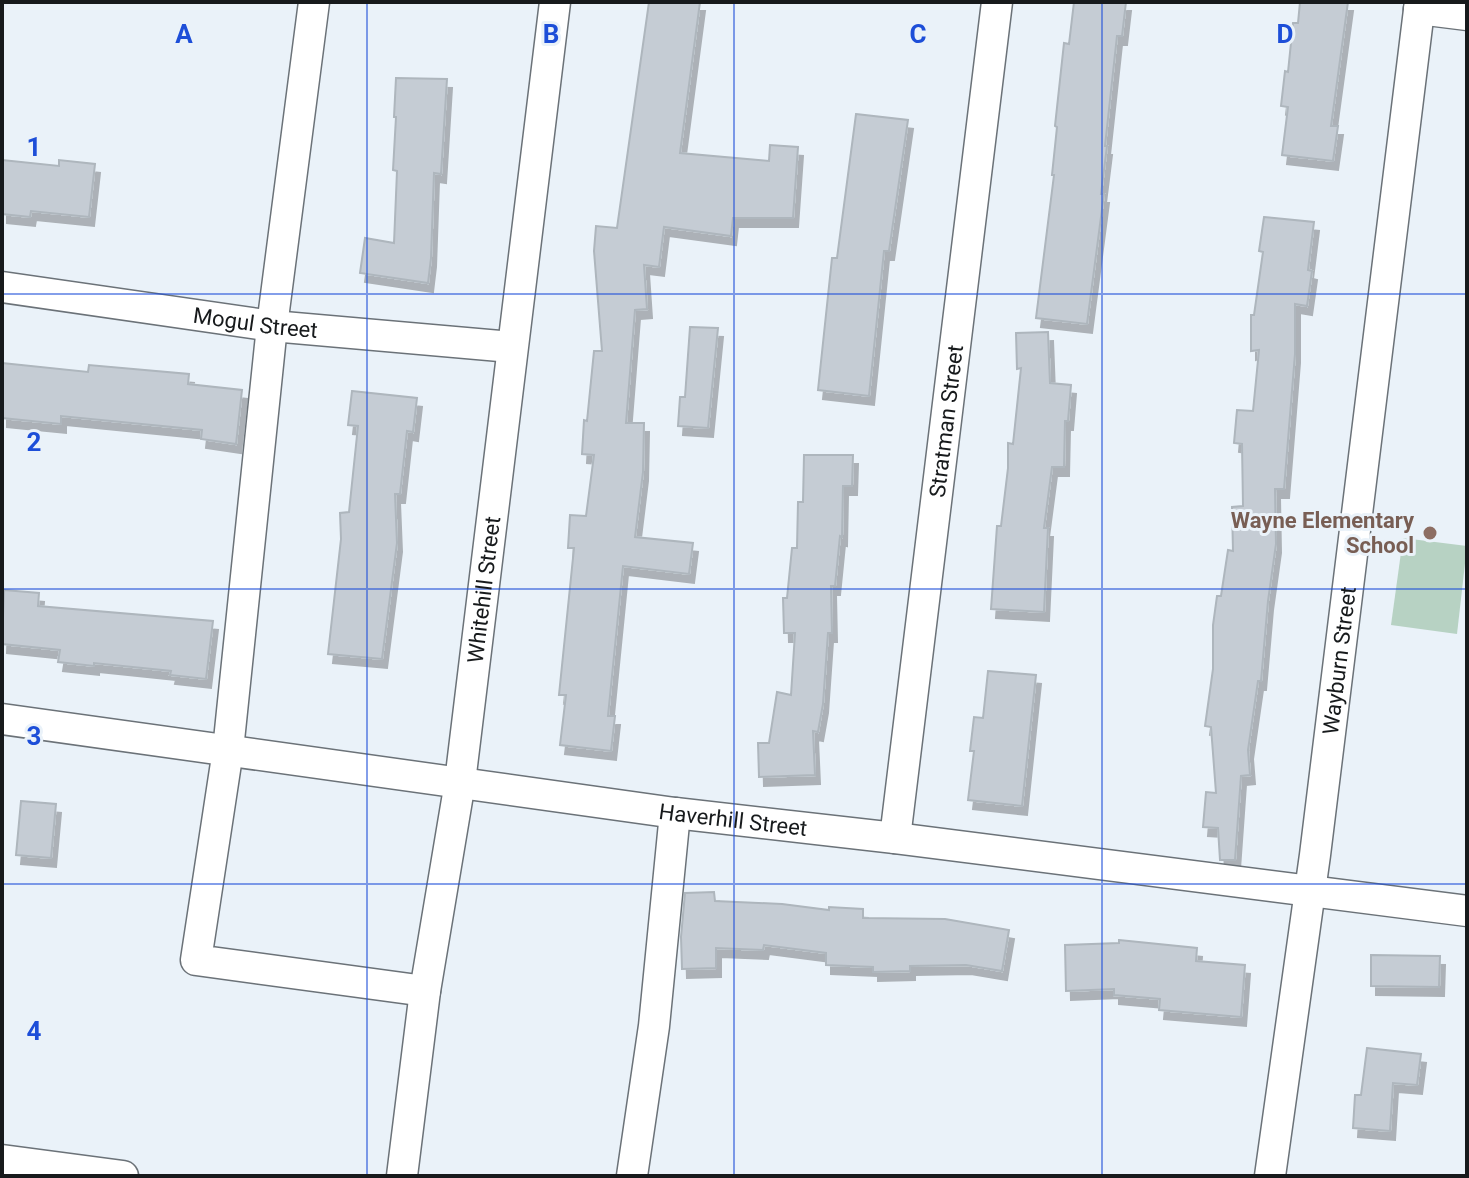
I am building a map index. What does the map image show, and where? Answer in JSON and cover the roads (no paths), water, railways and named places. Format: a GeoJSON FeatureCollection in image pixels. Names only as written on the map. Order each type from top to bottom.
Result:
{"type":"FeatureCollection","features":[{"type":"Feature","properties":{"kind":"street"},"geometry":{"type":"LineString","coordinates":[[314,2],[272,326],[228,750],[196,960],[425,991]]}},
{"type":"Feature","properties":{"kind":"street","name":"Whitehill Street"},"geometry":{"type":"LineString","coordinates":[[402,1176],[425,991],[460,782],[555,2]]}},
{"type":"Feature","properties":{"kind":"street","name":"Stratman Street"},"geometry":{"type":"LineString","coordinates":[[895,838],[997,2]]}},
{"type":"Feature","properties":{"kind":"street"},"geometry":{"type":"LineString","coordinates":[[1419,5],[1467,15]]}},
{"type":"Feature","properties":{"kind":"street","name":"Wayburn Street"},"geometry":{"type":"LineString","coordinates":[[1270,1176],[1309,891],[1419,5]]}},
{"type":"Feature","properties":{"kind":"street","name":"Mogul Street"},"geometry":{"type":"LineString","coordinates":[[2,287],[272,326],[512,347]]}},
{"type":"Feature","properties":{"kind":"street","name":"Haverhill Street"},"geometry":{"type":"LineString","coordinates":[[2,719],[675,813],[1467,911]]}},
{"type":"Feature","properties":{"kind":"street"},"geometry":{"type":"LineString","coordinates":[[632,1176],[654,1026],[675,813]]}},
{"type":"Feature","properties":{"kind":"street"},"geometry":{"type":"LineString","coordinates":[[2,1160],[123,1176]]}},
{"type":"Feature","properties":{"kind":"place","name":"Wayne Elementary School"},"geometry":{"type":"Point","coordinates":[1430,533]}}]}
